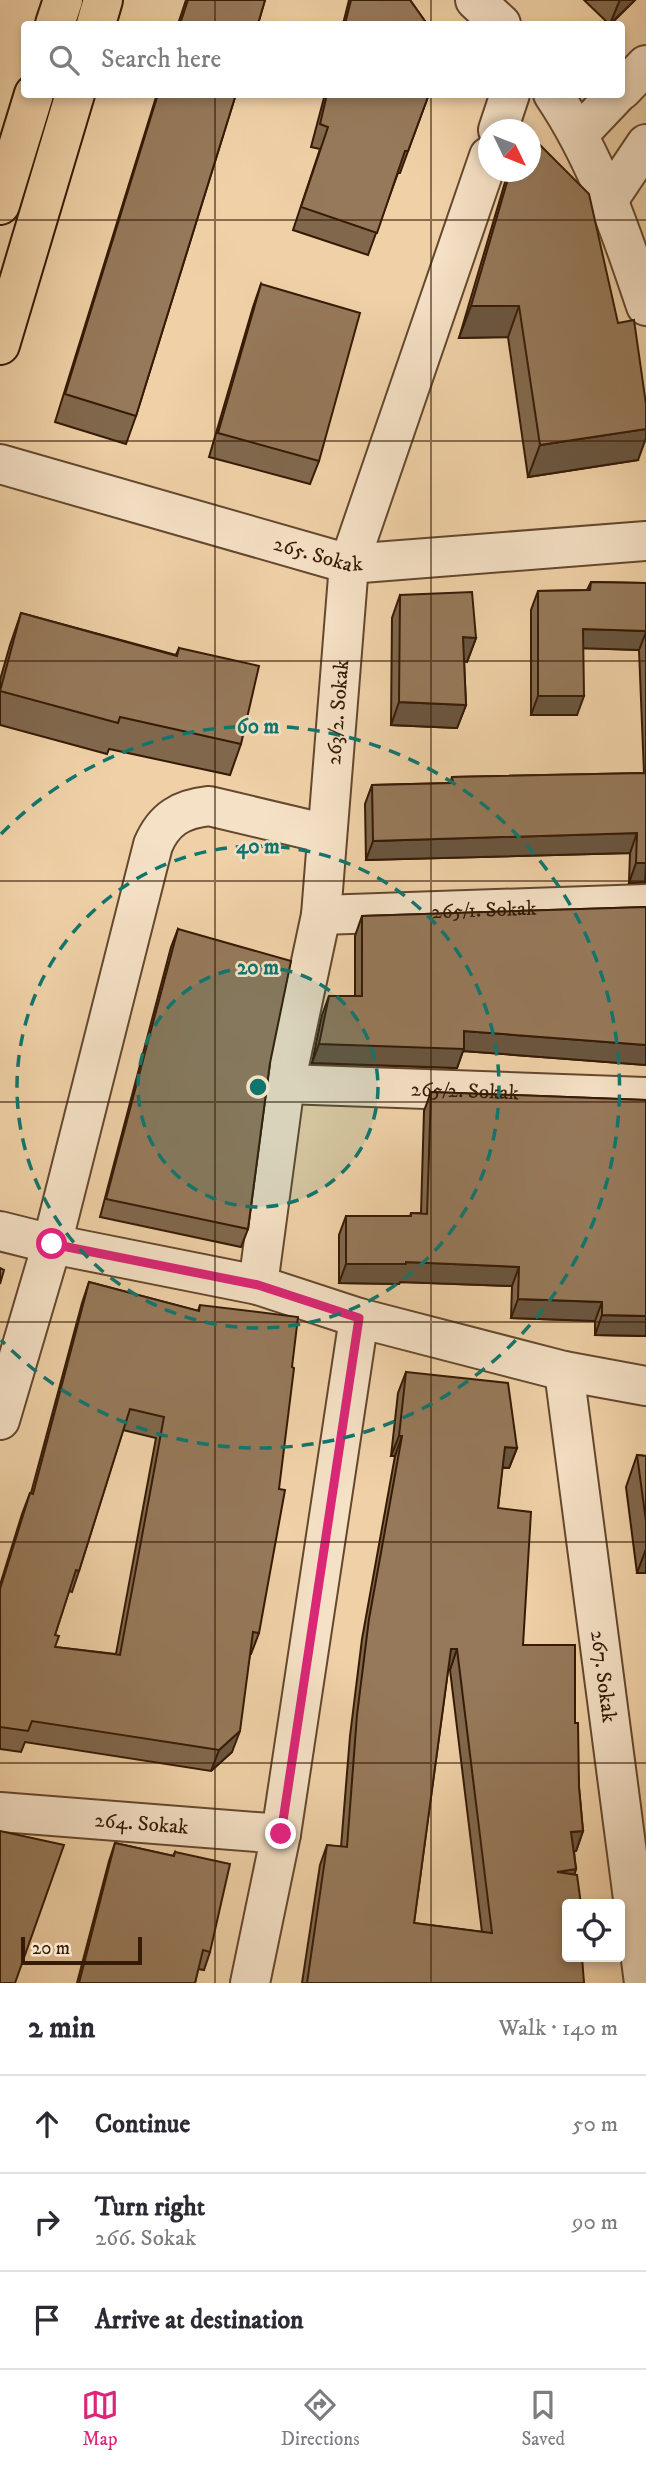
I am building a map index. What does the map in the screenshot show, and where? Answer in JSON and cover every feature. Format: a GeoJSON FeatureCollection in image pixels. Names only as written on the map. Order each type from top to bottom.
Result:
{"type":"FeatureCollection","features":[{"type":"Feature","properties":{"kind":"main road"},"geometry":{"type":"LineString","coordinates":[[56,21],[63,0]]}},
{"type":"Feature","properties":{"kind":"main road"},"geometry":{"type":"LineString","coordinates":[[97,21],[103,0]]}},
{"type":"Feature","properties":{"kind":"main road"},"geometry":{"type":"LineString","coordinates":[[0,205],[33,98]]}},
{"type":"Feature","properties":{"kind":"main road"},"geometry":{"type":"LineString","coordinates":[[0,345],[74,98]]}},
{"type":"Feature","properties":{"kind":"street"},"geometry":{"type":"LineString","coordinates":[[475,0],[498,21]]}},
{"type":"Feature","properties":{"kind":"street"},"geometry":{"type":"LineString","coordinates":[[625,86],[646,65]]}},
{"type":"Feature","properties":{"kind":"street"},"geometry":{"type":"LineString","coordinates":[[502,119],[509,98]]}},
{"type":"Feature","properties":{"kind":"street"},"geometry":{"type":"LineString","coordinates":[[556,98],[579,134],[609,199],[646,306]]}},
{"type":"Feature","properties":{"kind":"street"},"geometry":{"type":"LineString","coordinates":[[579,134],[613,98]]}},
{"type":"Feature","properties":{"kind":"street"},"geometry":{"type":"LineString","coordinates":[[609,199],[646,144]]}},
{"type":"Feature","properties":{"kind":"street","name":"263/2. Sokak"},"geometry":{"type":"LineString","coordinates":[[258,1285],[285,1084],[321,915],[349,564],[479,182]]}},
{"type":"Feature","properties":{"kind":"street","name":"265. Sokak"},"geometry":{"type":"LineString","coordinates":[[0,464],[349,564],[646,541]]}},
{"type":"Feature","properties":{"kind":"street"},"geometry":{"type":"LineString","coordinates":[[0,1420],[52,1244],[153,845],[159,832],[167,821],[178,813],[209,806],[327,834]]}},
{"type":"Feature","properties":{"kind":"street","name":"265/1. Sokak"},"geometry":{"type":"LineString","coordinates":[[321,915],[646,904]]}},
{"type":"Feature","properties":{"kind":"street","name":"265/2. Sokak"},"geometry":{"type":"LineString","coordinates":[[285,1084],[646,1097]]}},
{"type":"Feature","properties":{"kind":"street"},"geometry":{"type":"LineString","coordinates":[[0,1231],[258,1285],[359,1318],[564,1371],[646,1386]]}},
{"type":"Feature","properties":{"kind":"street"},"geometry":{"type":"LineString","coordinates":[[250,1983],[281,1834],[359,1318]]}},
{"type":"Feature","properties":{"kind":"street","name":"267. Sokak"},"geometry":{"type":"LineString","coordinates":[[564,1371],[644,1983]]}},
{"type":"Feature","properties":{"kind":"street","name":"264. Sokak"},"geometry":{"type":"LineString","coordinates":[[0,1812],[281,1834]]}},
{"type":"Feature","properties":{"kind":"building"},"geometry":{"type":"Polygon","coordinates":[[[188,0],[265,0],[259,21],[181,21],[188,0]]]}},
{"type":"Feature","properties":{"kind":"building"},"geometry":{"type":"Polygon","coordinates":[[[351,0],[410,0],[425,21],[346,21],[351,0]]]}},
{"type":"Feature","properties":{"kind":"building"},"geometry":{"type":"Polygon","coordinates":[[[157,98],[235,98],[136,416],[65,394],[157,98]]]}},
{"type":"Feature","properties":{"kind":"building"},"geometry":{"type":"Polygon","coordinates":[[[326,98],[428,98],[408,151],[405,151],[377,233],[301,207],[328,127],[320,124],[326,98]]]}},
{"type":"Feature","properties":{"kind":"building"},"geometry":{"type":"Polygon","coordinates":[[[541,146],[589,194],[618,323],[634,320],[646,404],[646,429],[540,445],[519,306],[471,306],[507,182],[541,182],[541,146]]]}},
{"type":"Feature","properties":{"kind":"building"},"geometry":{"type":"Polygon","coordinates":[[[261,284],[360,313],[319,461],[218,433],[261,284]]]}},
{"type":"Feature","properties":{"kind":"building"},"geometry":{"type":"Polygon","coordinates":[[[591,582],[646,583],[646,631],[583,629],[584,696],[538,696],[538,591],[590,590],[591,582]]]}},
{"type":"Feature","properties":{"kind":"building"},"geometry":{"type":"Polygon","coordinates":[[[472,592],[476,638],[463,637],[466,705],[399,702],[400,595],[472,592]]]}},
{"type":"Feature","properties":{"kind":"building"},"geometry":{"type":"Polygon","coordinates":[[[21,613],[177,656],[179,648],[259,666],[241,744],[120,717],[118,723],[0,691],[21,613]]]}},
{"type":"Feature","properties":{"kind":"building"},"geometry":{"type":"Polygon","coordinates":[[[646,773],[646,863],[636,863],[637,833],[373,841],[372,785],[453,783],[452,777],[646,773]]]}},
{"type":"Feature","properties":{"kind":"building"},"geometry":{"type":"Polygon","coordinates":[[[646,907],[646,1045],[464,1031],[464,1049],[319,1044],[329,996],[362,996],[362,916],[646,907]]]}},
{"type":"Feature","properties":{"kind":"building"},"geometry":{"type":"Polygon","coordinates":[[[178,929],[291,961],[270,1063],[248,1229],[106,1199],[178,929]]]}},
{"type":"Feature","properties":{"kind":"building"},"geometry":{"type":"Polygon","coordinates":[[[431,1092],[646,1100],[646,1316],[602,1315],[602,1302],[518,1299],[519,1267],[406,1262],[346,1264],[346,1216],[427,1214],[431,1092]]]}},
{"type":"Feature","properties":{"kind":"building"},"geometry":{"type":"Polygon","coordinates":[[[0,1268],[4,1270],[0,1284],[0,1268]]]}},
{"type":"Feature","properties":{"kind":"building"},"geometry":{"type":"Polygon","coordinates":[[[89,1282],[199,1311],[200,1305],[298,1317],[279,1489],[285,1490],[259,1633],[253,1632],[240,1731],[219,1750],[32,1721],[28,1731],[0,1727],[0,1589],[30,1493],[33,1494],[89,1282]],[[130,1409],[79,1571],[76,1570],[55,1635],[59,1636],[55,1647],[120,1655],[164,1417],[130,1409]]]}},
{"type":"Feature","properties":{"kind":"building"},"geometry":{"type":"Polygon","coordinates":[[[406,1372],[508,1383],[517,1448],[505,1447],[498,1508],[531,1512],[523,1645],[575,1645],[575,1723],[578,1723],[583,1831],[571,1832],[576,1869],[557,1872],[577,1875],[580,1899],[562,1899],[562,1962],[582,1962],[584,1983],[307,1983],[327,1845],[347,1847],[357,1715],[369,1619],[402,1436],[399,1436],[406,1372]],[[451,1649],[414,1923],[492,1933],[457,1649],[451,1649]]]}},
{"type":"Feature","properties":{"kind":"building"},"geometry":{"type":"Polygon","coordinates":[[[637,1455],[646,1456],[646,1521],[637,1455]]]}},
{"type":"Feature","properties":{"kind":"building"},"geometry":{"type":"Polygon","coordinates":[[[0,1831],[64,1845],[15,1983],[0,1983],[0,1831]]]}},
{"type":"Feature","properties":{"kind":"building"},"geometry":{"type":"Polygon","coordinates":[[[115,1843],[174,1856],[175,1852],[230,1864],[210,1952],[203,1950],[195,1983],[79,1983],[115,1843]]]}},
{"type":"Feature","properties":{"kind":"route"},"geometry":{"type":"LineString","coordinates":[[52,1244],[258,1285],[359,1318],[281,1834]]}}]}
